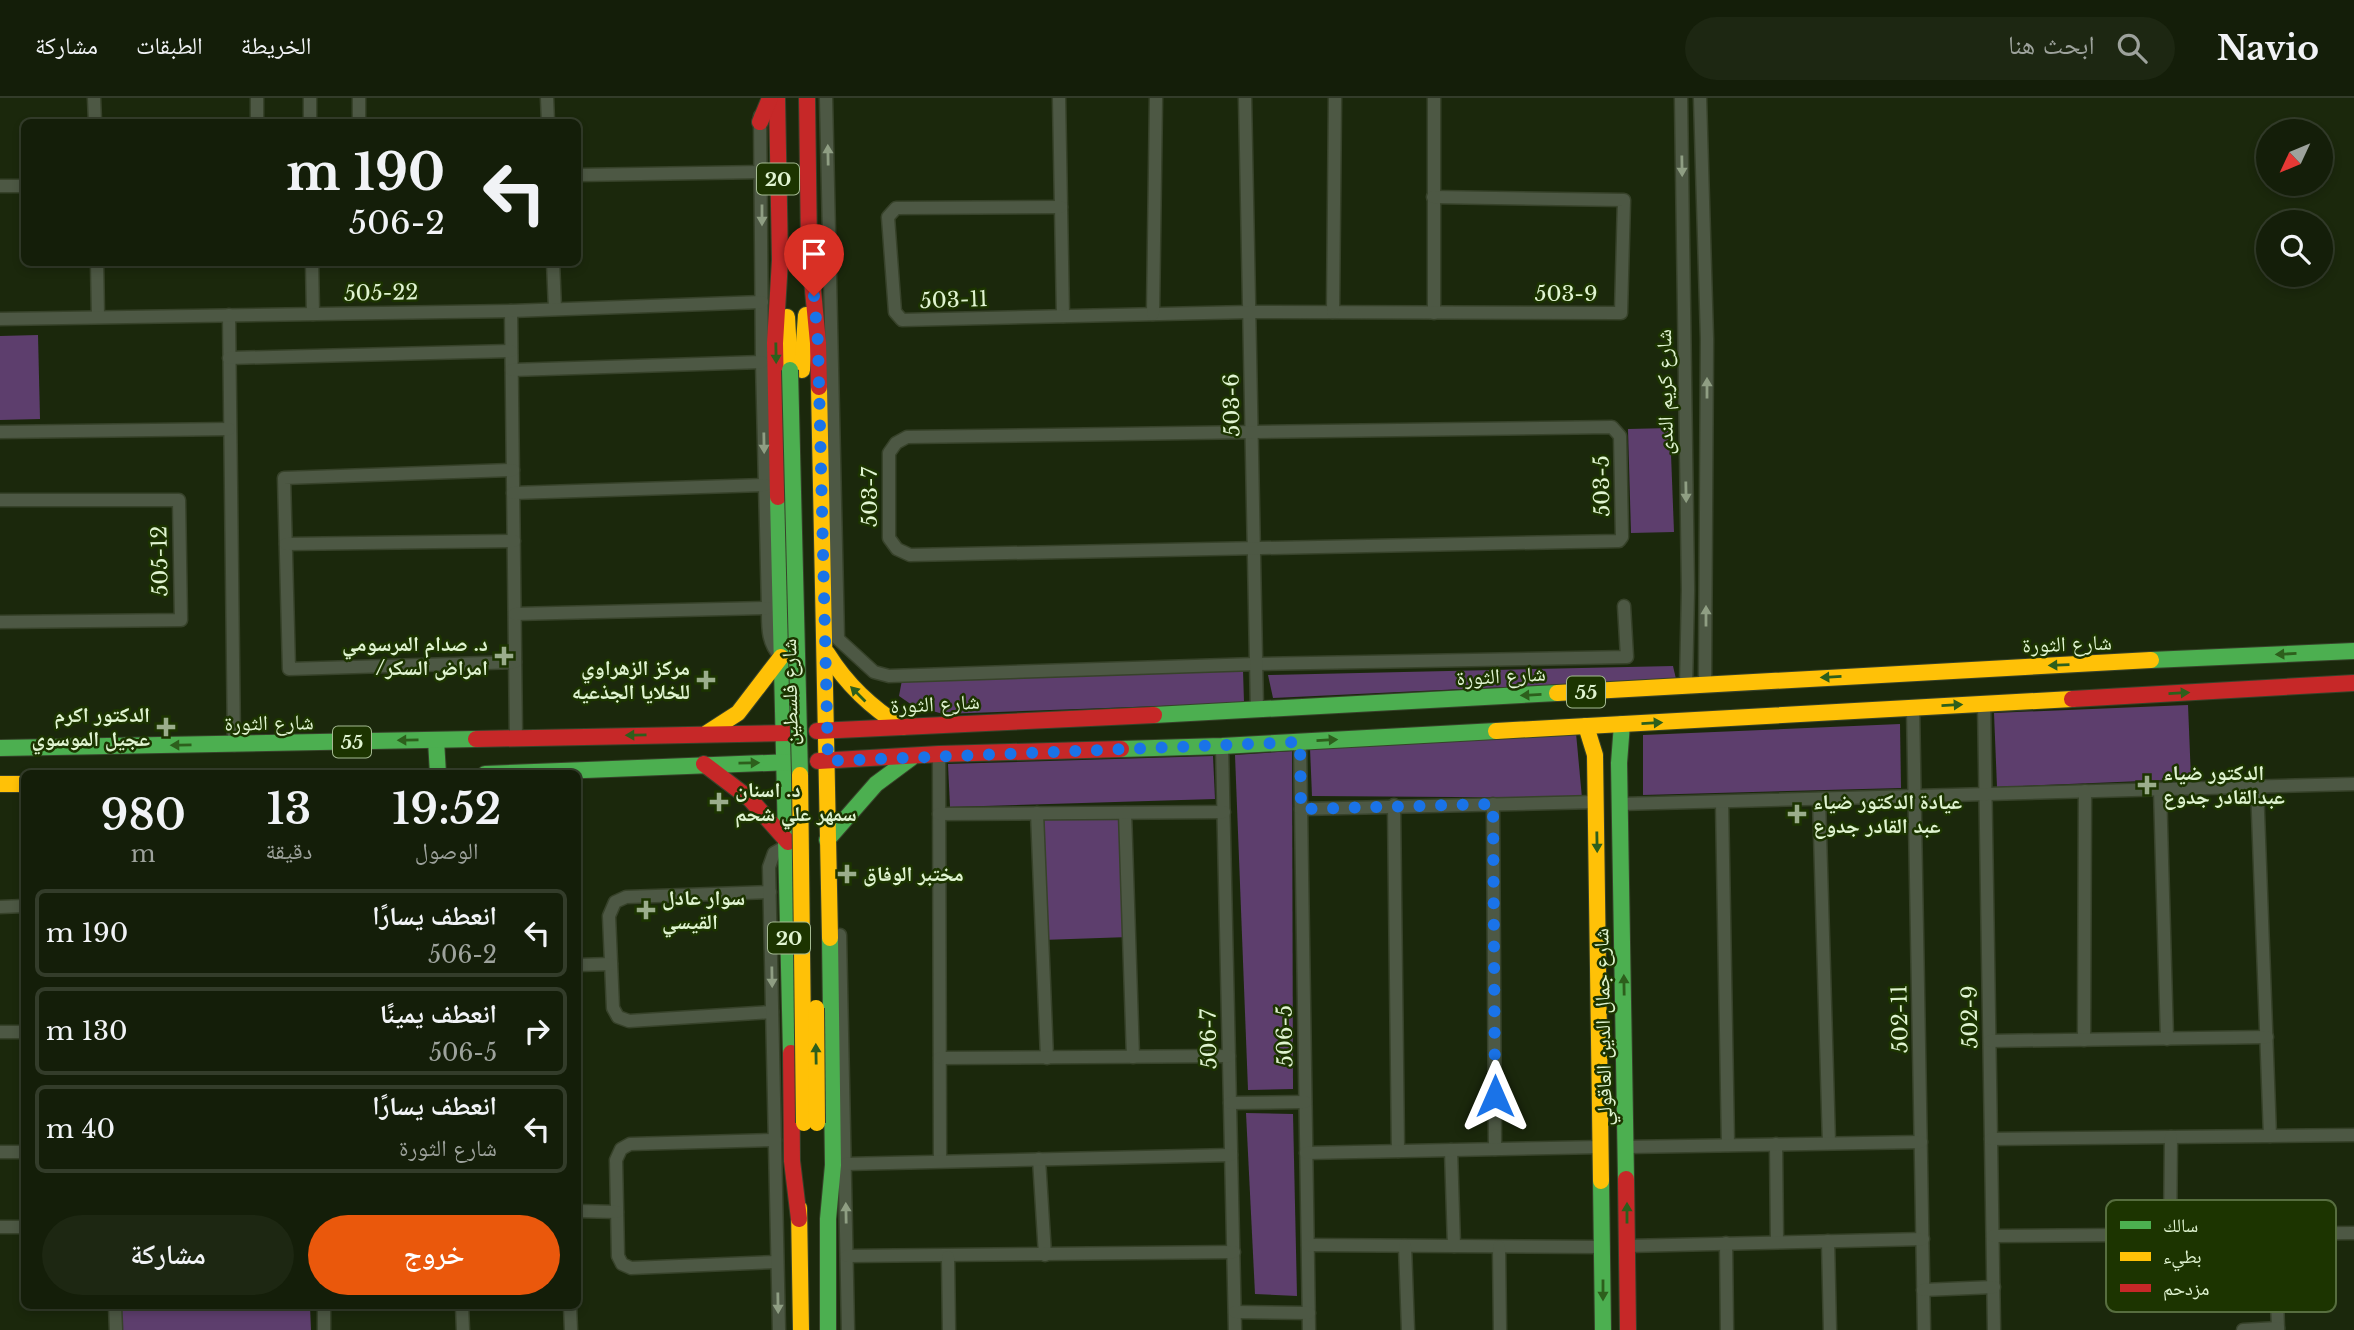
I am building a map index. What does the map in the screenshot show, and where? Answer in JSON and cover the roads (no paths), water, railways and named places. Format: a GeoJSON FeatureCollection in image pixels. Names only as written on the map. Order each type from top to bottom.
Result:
{"type":"FeatureCollection","features":[{"type":"Feature","properties":{"kind":"main road"},"geometry":{"type":"LineString","coordinates":[[761,122],[770,98]]}},
{"type":"Feature","properties":{"kind":"main road","name":"شارع فلسطين"},"geometry":{"type":"LineString","coordinates":[[777,98],[780,260],[775,343],[781,657],[787,733],[792,1161],[799,1219],[800,1330]]}},
{"type":"Feature","properties":{"kind":"main road","name":"شارع فلسطين"},"geometry":{"type":"LineString","coordinates":[[807,98],[810,248],[818,343],[825,650],[823,761],[832,834],[833,1165],[828,1219],[828,1330]]}},
{"type":"Feature","properties":{"kind":"main road","name":"شارع فلسطين"},"geometry":{"type":"LineString","coordinates":[[796,370],[810,248]]}},
{"type":"Feature","properties":{"kind":"main road","name":"شارع فلسطين"},"geometry":{"type":"LineString","coordinates":[[780,260],[796,370],[812,726],[811,1123],[799,1219]]}},
{"type":"Feature","properties":{"kind":"main road"},"geometry":{"type":"LineString","coordinates":[[825,650],[857,695],[878,713],[902,727]]}},
{"type":"Feature","properties":{"kind":"main road","name":"شارع الثورة"},"geometry":{"type":"LineString","coordinates":[[823,761],[939,754],[1300,742],[1433,718],[1705,684],[2354,651]]}},
{"type":"Feature","properties":{"kind":"main road"},"geometry":{"type":"LineString","coordinates":[[704,734],[738,713],[781,657]]}},
{"type":"Feature","properties":{"kind":"main road","name":"شارع الثورة"},"geometry":{"type":"LineString","coordinates":[[822,731],[1257,710],[1587,726],[2354,683]]}},
{"type":"Feature","properties":{"kind":"main road","name":"شارع جمال الدين العاقولي"},"geometry":{"type":"LineString","coordinates":[[1622,724],[1619,763],[1628,1330]]}},
{"type":"Feature","properties":{"kind":"main road","name":"شارع جمال الدين العاقولي"},"geometry":{"type":"LineString","coordinates":[[1587,726],[1593,744],[1597,802],[1603,1330]]}},
{"type":"Feature","properties":{"kind":"main road","name":"شارع الثورة"},"geometry":{"type":"LineString","coordinates":[[0,748],[787,733]]}},
{"type":"Feature","properties":{"kind":"main road"},"geometry":{"type":"LineString","coordinates":[[436,740],[438,770]]}},
{"type":"Feature","properties":{"kind":"main road"},"geometry":{"type":"LineString","coordinates":[[832,834],[874,785],[912,757]]}},
{"type":"Feature","properties":{"kind":"main road"},"geometry":{"type":"LineString","coordinates":[[581,771],[787,762]]}},
{"type":"Feature","properties":{"kind":"main road"},"geometry":{"type":"LineString","coordinates":[[1595,763],[1619,763]]}},
{"type":"Feature","properties":{"kind":"main road"},"geometry":{"type":"LineString","coordinates":[[704,764],[750,799],[788,843]]}},
{"type":"Feature","properties":{"kind":"main road"},"geometry":{"type":"LineString","coordinates":[[0,784],[21,784]]}},
{"type":"Feature","properties":{"kind":"main road","name":"شارع فلسطين"},"geometry":{"type":"LineString","coordinates":[[811,1123],[828,1219]]}},
{"type":"Feature","properties":{"kind":"street"},"geometry":{"type":"LineString","coordinates":[[94,98],[95,119]]}},
{"type":"Feature","properties":{"kind":"street"},"geometry":{"type":"LineString","coordinates":[[257,98],[257,119]]}},
{"type":"Feature","properties":{"kind":"street"},"geometry":{"type":"LineString","coordinates":[[310,98],[310,119]]}},
{"type":"Feature","properties":{"kind":"street"},"geometry":{"type":"LineString","coordinates":[[359,98],[359,119]]}},
{"type":"Feature","properties":{"kind":"street"},"geometry":{"type":"LineString","coordinates":[[547,98],[548,119]]}},
{"type":"Feature","properties":{"kind":"street"},"geometry":{"type":"LineString","coordinates":[[760,98],[762,362],[769,638],[775,652],[781,657]]}},
{"type":"Feature","properties":{"kind":"street"},"geometry":{"type":"LineString","coordinates":[[826,98],[838,639],[874,672],[889,676],[1256,664],[1627,657],[1624,606]]}},
{"type":"Feature","properties":{"kind":"street"},"geometry":{"type":"LineString","coordinates":[[1059,98],[1063,316]]}},
{"type":"Feature","properties":{"kind":"street"},"geometry":{"type":"LineString","coordinates":[[1153,314],[1156,98]]}},
{"type":"Feature","properties":{"kind":"street","name":"503-6"},"geometry":{"type":"LineString","coordinates":[[1245,98],[1257,710]]}},
{"type":"Feature","properties":{"kind":"street"},"geometry":{"type":"LineString","coordinates":[[1333,312],[1335,98]]}},
{"type":"Feature","properties":{"kind":"street"},"geometry":{"type":"LineString","coordinates":[[1434,98],[1434,313]]}},
{"type":"Feature","properties":{"kind":"street","name":"شارع كريم الندى"},"geometry":{"type":"LineString","coordinates":[[1681,98],[1688,590],[1686,686]]}},
{"type":"Feature","properties":{"kind":"street","name":"شارع كريم الندى"},"geometry":{"type":"LineString","coordinates":[[1700,98],[1707,339],[1705,684]]}},
{"type":"Feature","properties":{"kind":"street"},"geometry":{"type":"LineString","coordinates":[[581,175],[762,172]]}},
{"type":"Feature","properties":{"kind":"street"},"geometry":{"type":"LineString","coordinates":[[0,186],[21,186]]}},
{"type":"Feature","properties":{"kind":"street","name":"503-9"},"geometry":{"type":"LineString","coordinates":[[1249,312],[1621,313],[1624,200],[1433,197]]}},
{"type":"Feature","properties":{"kind":"street","name":"503-11"},"geometry":{"type":"LineString","coordinates":[[1061,207],[896,208],[888,217],[895,312],[902,320],[1249,312]]}},
{"type":"Feature","properties":{"kind":"street"},"geometry":{"type":"LineString","coordinates":[[97,266],[98,317]]}},
{"type":"Feature","properties":{"kind":"street"},"geometry":{"type":"LineString","coordinates":[[312,266],[313,314]]}},
{"type":"Feature","properties":{"kind":"street"},"geometry":{"type":"LineString","coordinates":[[553,266],[555,309]]}},
{"type":"Feature","properties":{"kind":"street","name":"505-22"},"geometry":{"type":"LineString","coordinates":[[0,319],[511,311],[762,302]]}},
{"type":"Feature","properties":{"kind":"street"},"geometry":{"type":"LineString","coordinates":[[511,311],[516,737]]}},
{"type":"Feature","properties":{"kind":"street"},"geometry":{"type":"LineString","coordinates":[[229,314],[234,745]]}},
{"type":"Feature","properties":{"kind":"street"},"geometry":{"type":"LineString","coordinates":[[1684,338],[1707,339]]}},
{"type":"Feature","properties":{"kind":"street"},"geometry":{"type":"LineString","coordinates":[[229,358],[511,351]]}},
{"type":"Feature","properties":{"kind":"street"},"geometry":{"type":"LineString","coordinates":[[512,370],[762,362]]}},
{"type":"Feature","properties":{"kind":"street","name":"503-5"},"geometry":{"type":"LineString","coordinates":[[1252,431],[1612,427],[1620,436],[1622,537],[1619,541],[1254,546]]}},
{"type":"Feature","properties":{"kind":"street"},"geometry":{"type":"LineString","coordinates":[[0,432],[229,429]]}},
{"type":"Feature","properties":{"kind":"street","name":"503-7"},"geometry":{"type":"LineString","coordinates":[[1252,431],[907,437],[896,443],[889,453],[889,538],[897,550],[910,555],[1254,546]]}},
{"type":"Feature","properties":{"kind":"street"},"geometry":{"type":"LineString","coordinates":[[513,470],[284,478],[289,669],[515,662]]}},
{"type":"Feature","properties":{"kind":"street"},"geometry":{"type":"LineString","coordinates":[[513,493],[765,485]]}},
{"type":"Feature","properties":{"kind":"street","name":"505-12"},"geometry":{"type":"LineString","coordinates":[[0,500],[179,500],[181,620],[0,622]]}},
{"type":"Feature","properties":{"kind":"street"},"geometry":{"type":"LineString","coordinates":[[286,544],[514,541]]}},
{"type":"Feature","properties":{"kind":"street"},"geometry":{"type":"LineString","coordinates":[[515,614],[768,608]]}},
{"type":"Feature","properties":{"kind":"street","name":"502-9"},"geometry":{"type":"LineString","coordinates":[[1984,703],[1994,1330]]}},
{"type":"Feature","properties":{"kind":"street","name":"502-11"},"geometry":{"type":"LineString","coordinates":[[1913,707],[1924,1330]]}},
{"type":"Feature","properties":{"kind":"street","name":"506-5"},"geometry":{"type":"LineString","coordinates":[[1300,742],[1309,1330]]}},
{"type":"Feature","properties":{"kind":"street","name":"506-7"},"geometry":{"type":"LineString","coordinates":[[1222,746],[1235,1330]]}},
{"type":"Feature","properties":{"kind":"street"},"geometry":{"type":"LineString","coordinates":[[939,754],[940,1161]]}},
{"type":"Feature","properties":{"kind":"street"},"geometry":{"type":"LineString","coordinates":[[1620,804],[2354,783]]}},
{"type":"Feature","properties":{"kind":"street"},"geometry":{"type":"LineString","coordinates":[[2257,786],[2270,1136]]}},
{"type":"Feature","properties":{"kind":"street"},"geometry":{"type":"LineString","coordinates":[[2160,789],[2167,1039]]}},
{"type":"Feature","properties":{"kind":"street"},"geometry":{"type":"LineString","coordinates":[[2084,1040],[2085,791]]}},
{"type":"Feature","properties":{"kind":"street"},"geometry":{"type":"LineString","coordinates":[[1819,799],[1829,1143]]}},
{"type":"Feature","properties":{"kind":"street"},"geometry":{"type":"LineString","coordinates":[[1301,809],[1597,802]]}},
{"type":"Feature","properties":{"kind":"street"},"geometry":{"type":"LineString","coordinates":[[1722,802],[1728,1145]]}},
{"type":"Feature","properties":{"kind":"street"},"geometry":{"type":"LineString","coordinates":[[1493,804],[1495,1149]]}},
{"type":"Feature","properties":{"kind":"street"},"geometry":{"type":"LineString","coordinates":[[1394,805],[1398,1151]]}},
{"type":"Feature","properties":{"kind":"street"},"geometry":{"type":"LineString","coordinates":[[939,814],[1223,812]]}},
{"type":"Feature","properties":{"kind":"street"},"geometry":{"type":"LineString","coordinates":[[1037,813],[1047,1058]]}},
{"type":"Feature","properties":{"kind":"street"},"geometry":{"type":"LineString","coordinates":[[1125,813],[1133,1057]]}},
{"type":"Feature","properties":{"kind":"street"},"geometry":{"type":"LineString","coordinates":[[832,834],[845,1164],[848,1330]]}},
{"type":"Feature","properties":{"kind":"street"},"geometry":{"type":"LineString","coordinates":[[779,1330],[770,892],[771,857],[788,843]]}},
{"type":"Feature","properties":{"kind":"street"},"geometry":{"type":"LineString","coordinates":[[770,892],[626,897],[615,902],[610,915],[613,1008],[618,1017],[629,1021],[772,1012]]}},
{"type":"Feature","properties":{"kind":"street"},"geometry":{"type":"LineString","coordinates":[[0,907],[21,906]]}},
{"type":"Feature","properties":{"kind":"street"},"geometry":{"type":"LineString","coordinates":[[581,965],[611,964]]}},
{"type":"Feature","properties":{"kind":"street"},"geometry":{"type":"LineString","coordinates":[[0,1032],[21,1032]]}},
{"type":"Feature","properties":{"kind":"street"},"geometry":{"type":"LineString","coordinates":[[1990,1041],[2267,1037]]}},
{"type":"Feature","properties":{"kind":"street"},"geometry":{"type":"LineString","coordinates":[[940,1058],[1229,1056]]}},
{"type":"Feature","properties":{"kind":"street"},"geometry":{"type":"LineString","coordinates":[[1230,1103],[1306,1102]]}},
{"type":"Feature","properties":{"kind":"street"},"geometry":{"type":"LineString","coordinates":[[1991,1139],[2354,1135]]}},
{"type":"Feature","properties":{"kind":"street"},"geometry":{"type":"LineString","coordinates":[[2170,1200],[2171,1137]]}},
{"type":"Feature","properties":{"kind":"street"},"geometry":{"type":"LineString","coordinates":[[775,1140],[630,1144],[621,1149],[616,1160],[618,1256],[622,1264],[631,1268],[777,1262]]}},
{"type":"Feature","properties":{"kind":"street"},"geometry":{"type":"LineString","coordinates":[[1626,1147],[1921,1142]]}},
{"type":"Feature","properties":{"kind":"street"},"geometry":{"type":"LineString","coordinates":[[1776,1144],[1777,1242]]}},
{"type":"Feature","properties":{"kind":"street"},"geometry":{"type":"LineString","coordinates":[[1306,1153],[1601,1147]]}},
{"type":"Feature","properties":{"kind":"street"},"geometry":{"type":"LineString","coordinates":[[1451,1150],[1454,1246]]}},
{"type":"Feature","properties":{"kind":"street"},"geometry":{"type":"LineString","coordinates":[[0,1152],[21,1152]]}},
{"type":"Feature","properties":{"kind":"street"},"geometry":{"type":"LineString","coordinates":[[845,1164],[1231,1155]]}},
{"type":"Feature","properties":{"kind":"street"},"geometry":{"type":"LineString","coordinates":[[1039,1159],[1045,1255]]}},
{"type":"Feature","properties":{"kind":"street"},"geometry":{"type":"LineString","coordinates":[[581,1211],[617,1212]]}},
{"type":"Feature","properties":{"kind":"street"},"geometry":{"type":"LineString","coordinates":[[0,1227],[21,1227]]}},
{"type":"Feature","properties":{"kind":"street"},"geometry":{"type":"LineString","coordinates":[[2336,1233],[2354,1233]]}},
{"type":"Feature","properties":{"kind":"street"},"geometry":{"type":"LineString","coordinates":[[1993,1236],[2106,1235]]}},
{"type":"Feature","properties":{"kind":"street"},"geometry":{"type":"LineString","coordinates":[[1627,1246],[1923,1239]]}},
{"type":"Feature","properties":{"kind":"street"},"geometry":{"type":"LineString","coordinates":[[1828,1241],[1830,1330]]}},
{"type":"Feature","properties":{"kind":"street"},"geometry":{"type":"LineString","coordinates":[[1726,1243],[1727,1330]]}},
{"type":"Feature","properties":{"kind":"street"},"geometry":{"type":"LineString","coordinates":[[1308,1245],[1603,1247]]}},
{"type":"Feature","properties":{"kind":"street"},"geometry":{"type":"LineString","coordinates":[[1405,1246],[1408,1330]]}},
{"type":"Feature","properties":{"kind":"street"},"geometry":{"type":"LineString","coordinates":[[1499,1247],[1500,1330]]}},
{"type":"Feature","properties":{"kind":"street"},"geometry":{"type":"LineString","coordinates":[[847,1256],[1234,1252]]}},
{"type":"Feature","properties":{"kind":"street"},"geometry":{"type":"LineString","coordinates":[[948,1257],[948,1330]]}},
{"type":"Feature","properties":{"kind":"street"},"geometry":{"type":"LineString","coordinates":[[1923,1290],[1994,1287]]}},
{"type":"Feature","properties":{"kind":"street"},"geometry":{"type":"LineString","coordinates":[[115,1309],[116,1330]]}},
{"type":"Feature","properties":{"kind":"street"},"geometry":{"type":"LineString","coordinates":[[324,1309],[324,1330]]}},
{"type":"Feature","properties":{"kind":"street"},"geometry":{"type":"LineString","coordinates":[[462,1309],[463,1330]]}},
{"type":"Feature","properties":{"kind":"street"},"geometry":{"type":"LineString","coordinates":[[570,1309],[571,1330]]}},
{"type":"Feature","properties":{"kind":"street"},"geometry":{"type":"LineString","coordinates":[[1235,1312],[1309,1313]]}},
{"type":"Feature","properties":{"kind":"street"},"geometry":{"type":"LineString","coordinates":[[2244,1330],[2278,1329]]}},
{"type":"Feature","properties":{"kind":"place","name":"د. صدام المرسومي /امراض السكر"},"geometry":{"type":"Point","coordinates":[504,656]}},
{"type":"Feature","properties":{"kind":"place","name":"مركز الزهراوي للخلايا الجذعيه"},"geometry":{"type":"Point","coordinates":[706,680]}},
{"type":"Feature","properties":{"kind":"place","name":"الدكتور اكرم عجيل الموسوي"},"geometry":{"type":"Point","coordinates":[166,727]}},
{"type":"Feature","properties":{"kind":"place","name":"الدكتور ضياء عبدالقادر جدوع"},"geometry":{"type":"Point","coordinates":[2147,785]}},
{"type":"Feature","properties":{"kind":"place","name":"د. اسنان سمهر علي شحم"},"geometry":{"type":"Point","coordinates":[719,802]}},
{"type":"Feature","properties":{"kind":"place","name":"عيادة الدكتور ضياء عبد القادر جدوع"},"geometry":{"type":"Point","coordinates":[1797,814]}},
{"type":"Feature","properties":{"kind":"place","name":"مختبر الوفاق"},"geometry":{"type":"Point","coordinates":[847,874]}},
{"type":"Feature","properties":{"kind":"place","name":"سوار عادل القيسي"},"geometry":{"type":"Point","coordinates":[646,910]}}]}
